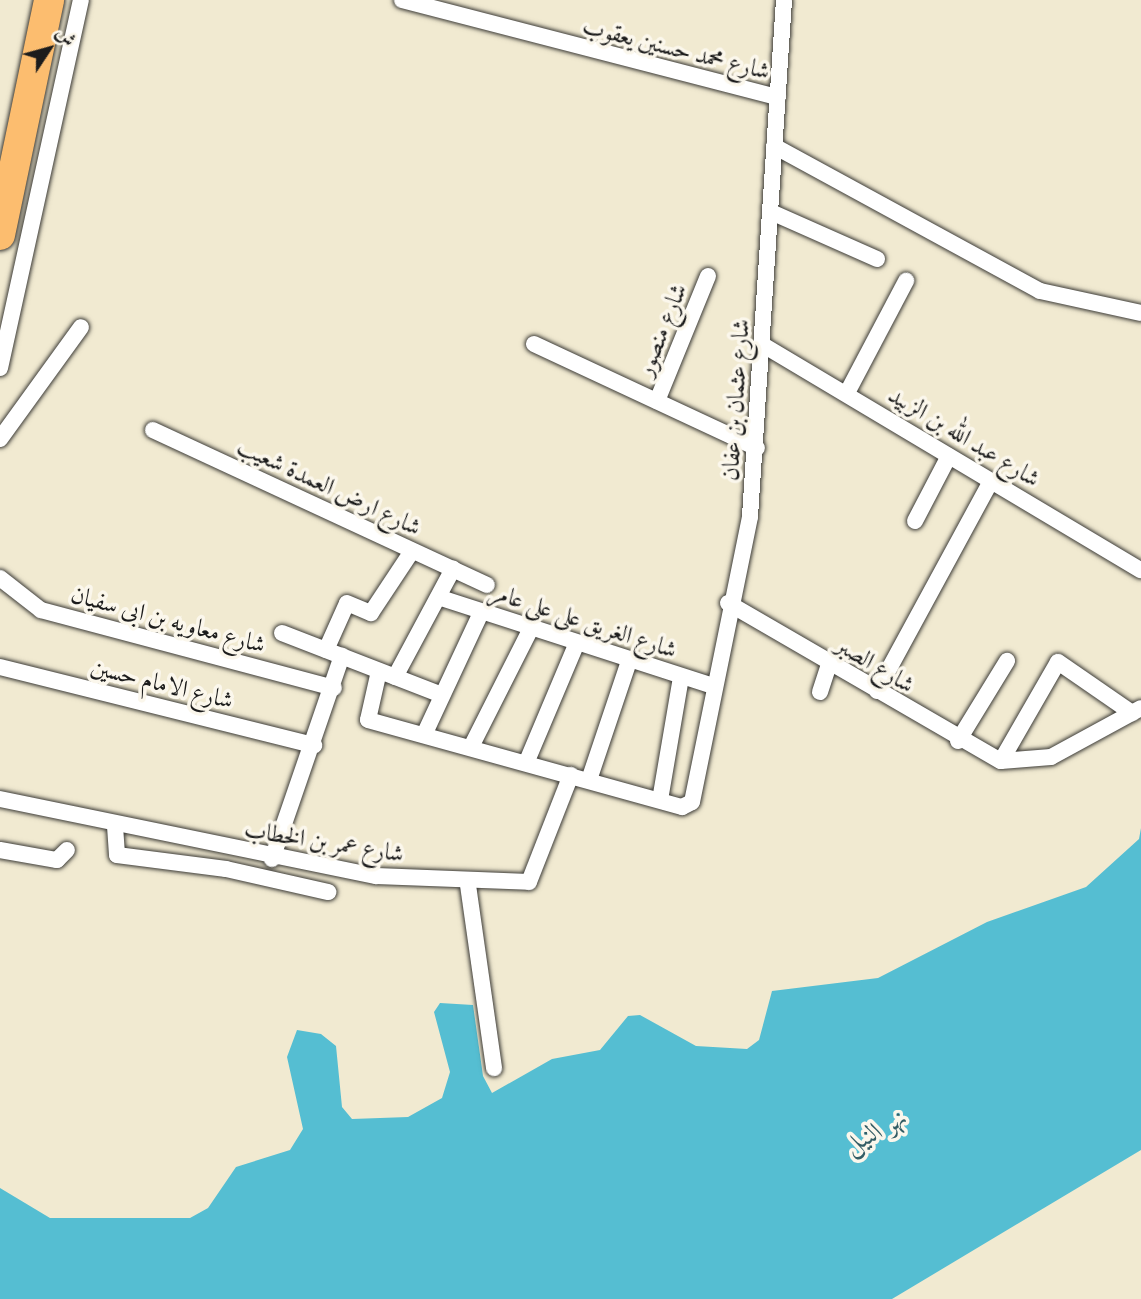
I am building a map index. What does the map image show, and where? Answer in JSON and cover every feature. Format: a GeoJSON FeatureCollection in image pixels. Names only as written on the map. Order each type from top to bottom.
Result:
{"type":"FeatureCollection","features":[{"type":"Feature","properties":{"kind":"highway"},"geometry":{"type":"LineString","coordinates":[[0,234],[49,0]]}},
{"type":"Feature","properties":{"kind":"street"},"geometry":{"type":"LineString","coordinates":[[0,368],[80,0]]}},
{"type":"Feature","properties":{"kind":"street","name":"شارع محمد حسنين يعقوب"},"geometry":{"type":"LineString","coordinates":[[402,0],[778,97]]}},
{"type":"Feature","properties":{"kind":"street","name":"شارع عثمان بن عفان"},"geometry":{"type":"LineString","coordinates":[[660,800],[682,807],[693,797],[711,685],[750,516],[757,449],[784,0]]}},
{"type":"Feature","properties":{"kind":"street"},"geometry":{"type":"LineString","coordinates":[[774,146],[1040,291],[1141,313]]}},
{"type":"Feature","properties":{"kind":"street"},"geometry":{"type":"LineString","coordinates":[[771,212],[877,259]]}},
{"type":"Feature","properties":{"kind":"street","name":"شارع منصور"},"geometry":{"type":"LineString","coordinates":[[657,401],[708,276]]}},
{"type":"Feature","properties":{"kind":"street"},"geometry":{"type":"LineString","coordinates":[[847,393],[906,281]]}},
{"type":"Feature","properties":{"kind":"street"},"geometry":{"type":"LineString","coordinates":[[0,439],[81,327]]}},
{"type":"Feature","properties":{"kind":"street"},"geometry":{"type":"LineString","coordinates":[[534,344],[757,449]]}},
{"type":"Feature","properties":{"kind":"street","name":"شارع عبد الله بن الزبيد"},"geometry":{"type":"LineString","coordinates":[[763,345],[1141,570]]}},
{"type":"Feature","properties":{"kind":"street","name":"شارع ارض العمدة شعيب"},"geometry":{"type":"LineString","coordinates":[[153,430],[487,585]]}},
{"type":"Feature","properties":{"kind":"street"},"geometry":{"type":"LineString","coordinates":[[915,521],[949,456]]}},
{"type":"Feature","properties":{"kind":"street"},"geometry":{"type":"LineString","coordinates":[[877,691],[991,481]]}},
{"type":"Feature","properties":{"kind":"street"},"geometry":{"type":"LineString","coordinates":[[326,650],[347,603],[371,613],[412,551]]}},
{"type":"Feature","properties":{"kind":"street"},"geometry":{"type":"LineString","coordinates":[[453,569],[441,598],[430,604],[387,674],[368,720],[527,761],[660,800],[681,677]]}},
{"type":"Feature","properties":{"kind":"street","name":"شارع معاويه بن ابى سفيان"},"geometry":{"type":"LineString","coordinates":[[0,578],[41,610],[334,688]]}},
{"type":"Feature","properties":{"kind":"street","name":"شارع الغريق على على عامر"},"geometry":{"type":"LineString","coordinates":[[441,598],[576,645],[711,685]]}},
{"type":"Feature","properties":{"kind":"street","name":"شارع الصبر"},"geometry":{"type":"LineString","coordinates":[[728,603],[958,741],[1001,761]]}},
{"type":"Feature","properties":{"kind":"street"},"geometry":{"type":"LineString","coordinates":[[424,735],[439,694],[481,613]]}},
{"type":"Feature","properties":{"kind":"street"},"geometry":{"type":"LineString","coordinates":[[471,747],[530,630]]}},
{"type":"Feature","properties":{"kind":"street"},"geometry":{"type":"LineString","coordinates":[[282,633],[439,694]]}},
{"type":"Feature","properties":{"kind":"street"},"geometry":{"type":"LineString","coordinates":[[527,761],[576,645]]}},
{"type":"Feature","properties":{"kind":"street"},"geometry":{"type":"LineString","coordinates":[[272,859],[334,688],[342,656]]}},
{"type":"Feature","properties":{"kind":"street"},"geometry":{"type":"LineString","coordinates":[[589,780],[629,661]]}},
{"type":"Feature","properties":{"kind":"street"},"geometry":{"type":"LineString","coordinates":[[958,741],[1007,661]]}},
{"type":"Feature","properties":{"kind":"street"},"geometry":{"type":"LineString","coordinates":[[1001,761],[1058,662],[1137,711]]}},
{"type":"Feature","properties":{"kind":"street"},"geometry":{"type":"LineString","coordinates":[[820,692],[829,664]]}},
{"type":"Feature","properties":{"kind":"street","name":"شارع الامام حسين"},"geometry":{"type":"LineString","coordinates":[[0,667],[314,745]]}},
{"type":"Feature","properties":{"kind":"street"},"geometry":{"type":"LineString","coordinates":[[1001,761],[1051,757],[1137,711]]}},
{"type":"Feature","properties":{"kind":"street","name":"شارع عمر بن الخطاب"},"geometry":{"type":"LineString","coordinates":[[0,799],[115,827],[272,859],[468,885],[533,880],[571,775]]}},
{"type":"Feature","properties":{"kind":"street"},"geometry":{"type":"LineString","coordinates":[[115,827],[117,855],[328,892]]}},
{"type":"Feature","properties":{"kind":"street"},"geometry":{"type":"LineString","coordinates":[[0,850],[57,860],[67,849]]}},
{"type":"Feature","properties":{"kind":"street"},"geometry":{"type":"LineString","coordinates":[[468,885],[494,1068]]}},
{"type":"Feature","properties":{"kind":"water","name":"نهر النيل"},"geometry":{"type":"Polygon","coordinates":[[[1141,828],[1141,1150],[892,1299],[0,1299],[0,1188],[50,1218],[190,1218],[208,1208],[236,1167],[290,1150],[303,1129],[287,1057],[297,1030],[321,1034],[336,1046],[342,1107],[352,1119],[408,1117],[442,1098],[450,1072],[434,1012],[440,1003],[473,1005],[483,1076],[492,1093],[552,1059],[600,1050],[628,1016],[640,1015],[696,1046],[747,1049],[759,1040],[772,991],[878,978],[987,922],[1086,887],[1139,839],[1141,828]]]}}]}
